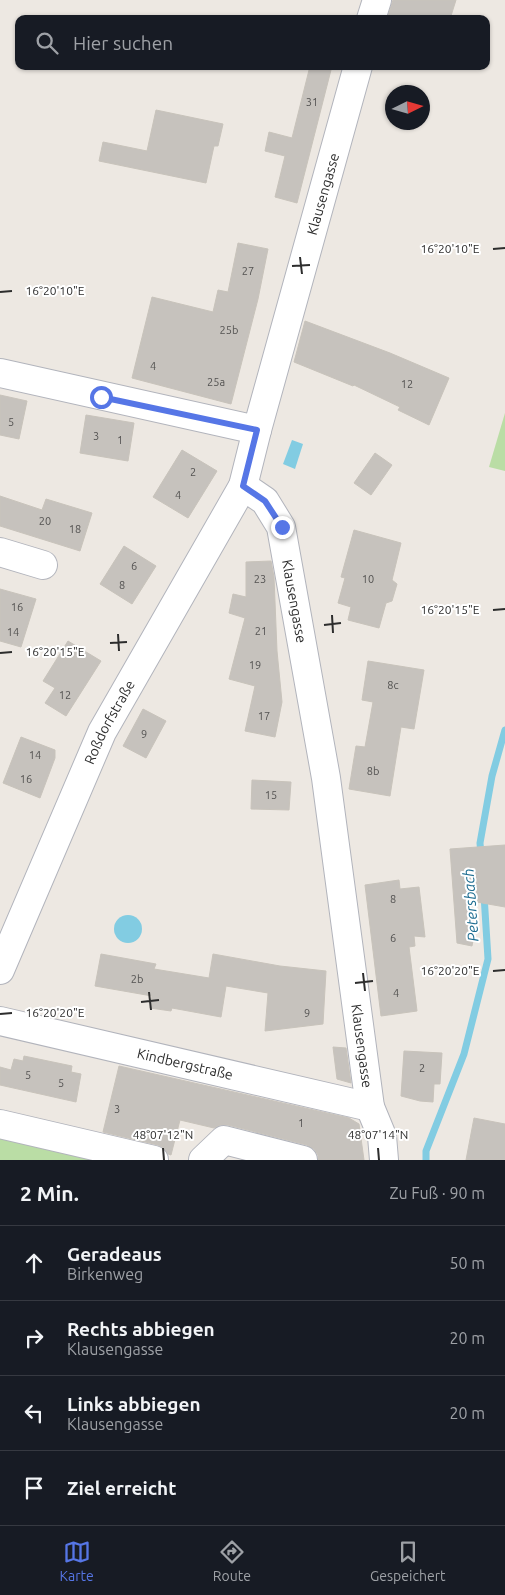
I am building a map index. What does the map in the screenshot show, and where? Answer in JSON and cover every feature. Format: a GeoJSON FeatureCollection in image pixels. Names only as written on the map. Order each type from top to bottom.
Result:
{"type":"FeatureCollection","features":[{"type":"Feature","properties":{"kind":"street"},"geometry":{"type":"LineString","coordinates":[[373,15],[377,0]]}},
{"type":"Feature","properties":{"kind":"street","name":"Klausengasse"},"geometry":{"type":"LineString","coordinates":[[357,70],[243,486],[265,501],[282,527],[326,778],[370,1107],[382,1136],[384,1160]]}},
{"type":"Feature","properties":{"kind":"street"},"geometry":{"type":"LineString","coordinates":[[0,373],[257,430]]}},
{"type":"Feature","properties":{"kind":"street","name":"Roßdorfstraße"},"geometry":{"type":"LineString","coordinates":[[0,970],[102,732],[243,486]]}},
{"type":"Feature","properties":{"kind":"street"},"geometry":{"type":"LineString","coordinates":[[0,552],[43,565]]}},
{"type":"Feature","properties":{"kind":"street","name":"Kindbergstraße"},"geometry":{"type":"LineString","coordinates":[[0,1022],[370,1107]]}},
{"type":"Feature","properties":{"kind":"street"},"geometry":{"type":"LineString","coordinates":[[0,1124],[154,1160]]}},
{"type":"Feature","properties":{"kind":"street"},"geometry":{"type":"LineString","coordinates":[[203,1160],[224,1140],[303,1160]]}},
{"type":"Feature","properties":{"kind":"green space"},"geometry":{"type":"Polygon","coordinates":[[[505,413],[505,471],[489,467],[505,413]]]}},
{"type":"Feature","properties":{"kind":"green space"},"geometry":{"type":"Polygon","coordinates":[[[0,1136],[98,1160],[0,1160],[0,1136]]]}},
{"type":"Feature","properties":{"kind":"water"},"geometry":{"type":"Polygon","coordinates":[[[292,440],[303,444],[295,469],[283,464],[292,440]]]}},
{"type":"Feature","properties":{"kind":"water"},"geometry":{"type":"Polygon","coordinates":[[[128,915],[138,919],[142,929],[138,939],[128,943],[118,939],[114,929],[118,919],[128,915]]]}},
{"type":"Feature","properties":{"kind":"building"},"geometry":{"type":"Polygon","coordinates":[[[393,0],[456,0],[451,15],[388,15],[393,0]]]}},
{"type":"Feature","properties":{"kind":"building"},"geometry":{"type":"Polygon","coordinates":[[[309,70],[331,70],[297,203],[275,197],[285,156],[265,151],[269,132],[292,138],[309,70]]]}},
{"type":"Feature","properties":{"kind":"building"},"geometry":{"type":"Polygon","coordinates":[[[156,110],[223,124],[218,146],[214,146],[206,183],[99,161],[103,142],[147,151],[156,110]]]}},
{"type":"Feature","properties":{"kind":"building"},"geometry":{"type":"Polygon","coordinates":[[[238,243],[268,249],[258,299],[231,404],[132,378],[152,297],[213,312],[218,290],[228,292],[238,243]]]}},
{"type":"Feature","properties":{"kind":"building"},"geometry":{"type":"Polygon","coordinates":[[[305,321],[390,353],[449,378],[429,425],[398,410],[400,407],[354,385],[294,362],[305,321]]]}},
{"type":"Feature","properties":{"kind":"building"},"geometry":{"type":"Polygon","coordinates":[[[0,395],[27,401],[19,439],[0,435],[0,395]]]}},
{"type":"Feature","properties":{"kind":"building"},"geometry":{"type":"Polygon","coordinates":[[[86,415],[134,423],[128,461],[80,453],[86,415]]]}},
{"type":"Feature","properties":{"kind":"building"},"geometry":{"type":"Polygon","coordinates":[[[182,450],[217,471],[188,518],[153,497],[182,450]]]}},
{"type":"Feature","properties":{"kind":"building"},"geometry":{"type":"Polygon","coordinates":[[[375,453],[392,465],[371,495],[354,483],[375,453]]]}},
{"type":"Feature","properties":{"kind":"building"},"geometry":{"type":"Polygon","coordinates":[[[0,496],[42,510],[46,499],[92,513],[80,551],[0,526],[0,496]]]}},
{"type":"Feature","properties":{"kind":"building"},"geometry":{"type":"Polygon","coordinates":[[[354,530],[401,543],[392,580],[397,584],[392,601],[386,603],[379,628],[348,620],[351,607],[338,603],[345,578],[341,577],[354,530]]]}},
{"type":"Feature","properties":{"kind":"building"},"geometry":{"type":"Polygon","coordinates":[[[124,546],[156,566],[132,604],[100,584],[124,546]]]}},
{"type":"Feature","properties":{"kind":"building"},"geometry":{"type":"Polygon","coordinates":[[[271,561],[274,577],[277,651],[282,702],[275,737],[245,731],[255,686],[229,679],[245,618],[229,613],[233,594],[246,597],[246,562],[271,561]]]}},
{"type":"Feature","properties":{"kind":"building"},"geometry":{"type":"Polygon","coordinates":[[[0,589],[36,599],[21,647],[0,641],[0,589]]]}},
{"type":"Feature","properties":{"kind":"building"},"geometry":{"type":"Polygon","coordinates":[[[68,641],[101,661],[66,716],[45,703],[55,688],[43,681],[68,641]]]}},
{"type":"Feature","properties":{"kind":"building"},"geometry":{"type":"Polygon","coordinates":[[[368,661],[424,670],[414,729],[401,727],[390,796],[349,789],[356,746],[365,747],[373,702],[362,700],[368,661]]]}},
{"type":"Feature","properties":{"kind":"building"},"geometry":{"type":"Polygon","coordinates":[[[143,709],[166,721],[146,758],[123,746],[143,709]]]}},
{"type":"Feature","properties":{"kind":"building"},"geometry":{"type":"Polygon","coordinates":[[[21,737],[55,750],[55,758],[40,798],[3,783],[21,737]]]}},
{"type":"Feature","properties":{"kind":"building"},"geometry":{"type":"Polygon","coordinates":[[[252,780],[291,782],[289,810],[251,809],[252,780]]]}},
{"type":"Feature","properties":{"kind":"building"},"geometry":{"type":"Polygon","coordinates":[[[505,845],[505,907],[471,901],[475,930],[472,946],[457,943],[450,849],[505,845]]]}},
{"type":"Feature","properties":{"kind":"building"},"geometry":{"type":"Polygon","coordinates":[[[399,880],[400,889],[419,887],[425,937],[414,936],[415,946],[409,947],[417,1011],[381,1016],[365,885],[399,880]]]}},
{"type":"Feature","properties":{"kind":"building"},"geometry":{"type":"Polygon","coordinates":[[[101,954],[156,964],[154,969],[209,978],[213,954],[280,966],[326,971],[323,1024],[265,1031],[268,993],[226,986],[221,1017],[172,1008],[171,1011],[150,1008],[152,996],[95,986],[101,954]]]}},
{"type":"Feature","properties":{"kind":"building"},"geometry":{"type":"Polygon","coordinates":[[[333,1047],[346,1048],[351,1083],[337,1079],[333,1047]]]}},
{"type":"Feature","properties":{"kind":"building"},"geometry":{"type":"Polygon","coordinates":[[[404,1051],[442,1053],[440,1084],[434,1084],[433,1102],[401,1096],[404,1051]]]}},
{"type":"Feature","properties":{"kind":"building"},"geometry":{"type":"Polygon","coordinates":[[[24,1056],[72,1066],[71,1072],[81,1074],[76,1102],[0,1085],[0,1067],[11,1070],[14,1059],[23,1061],[24,1056]]]}},
{"type":"Feature","properties":{"kind":"building"},"geometry":{"type":"Polygon","coordinates":[[[119,1066],[349,1118],[359,1124],[364,1160],[318,1160],[318,1155],[314,1149],[307,1145],[228,1125],[220,1125],[214,1128],[180,1120],[171,1155],[158,1145],[103,1132],[119,1066]]]}},
{"type":"Feature","properties":{"kind":"building"},"geometry":{"type":"Polygon","coordinates":[[[474,1118],[505,1124],[505,1160],[466,1160],[474,1118]]]}},
{"type":"Feature","properties":{"kind":"waterway","name":"Petersbach"},"geometry":{"type":"LineString","coordinates":[[481,855],[480,843],[492,776],[505,730]]}},
{"type":"Feature","properties":{"kind":"waterway","name":"Petersbach"},"geometry":{"type":"LineString","coordinates":[[426,1160],[426,1151],[464,1054],[488,959],[484,895]]}},
{"type":"Feature","properties":{"kind":"route"},"geometry":{"type":"LineString","coordinates":[[101,397],[257,430],[243,486],[265,501],[282,527]]}}]}
